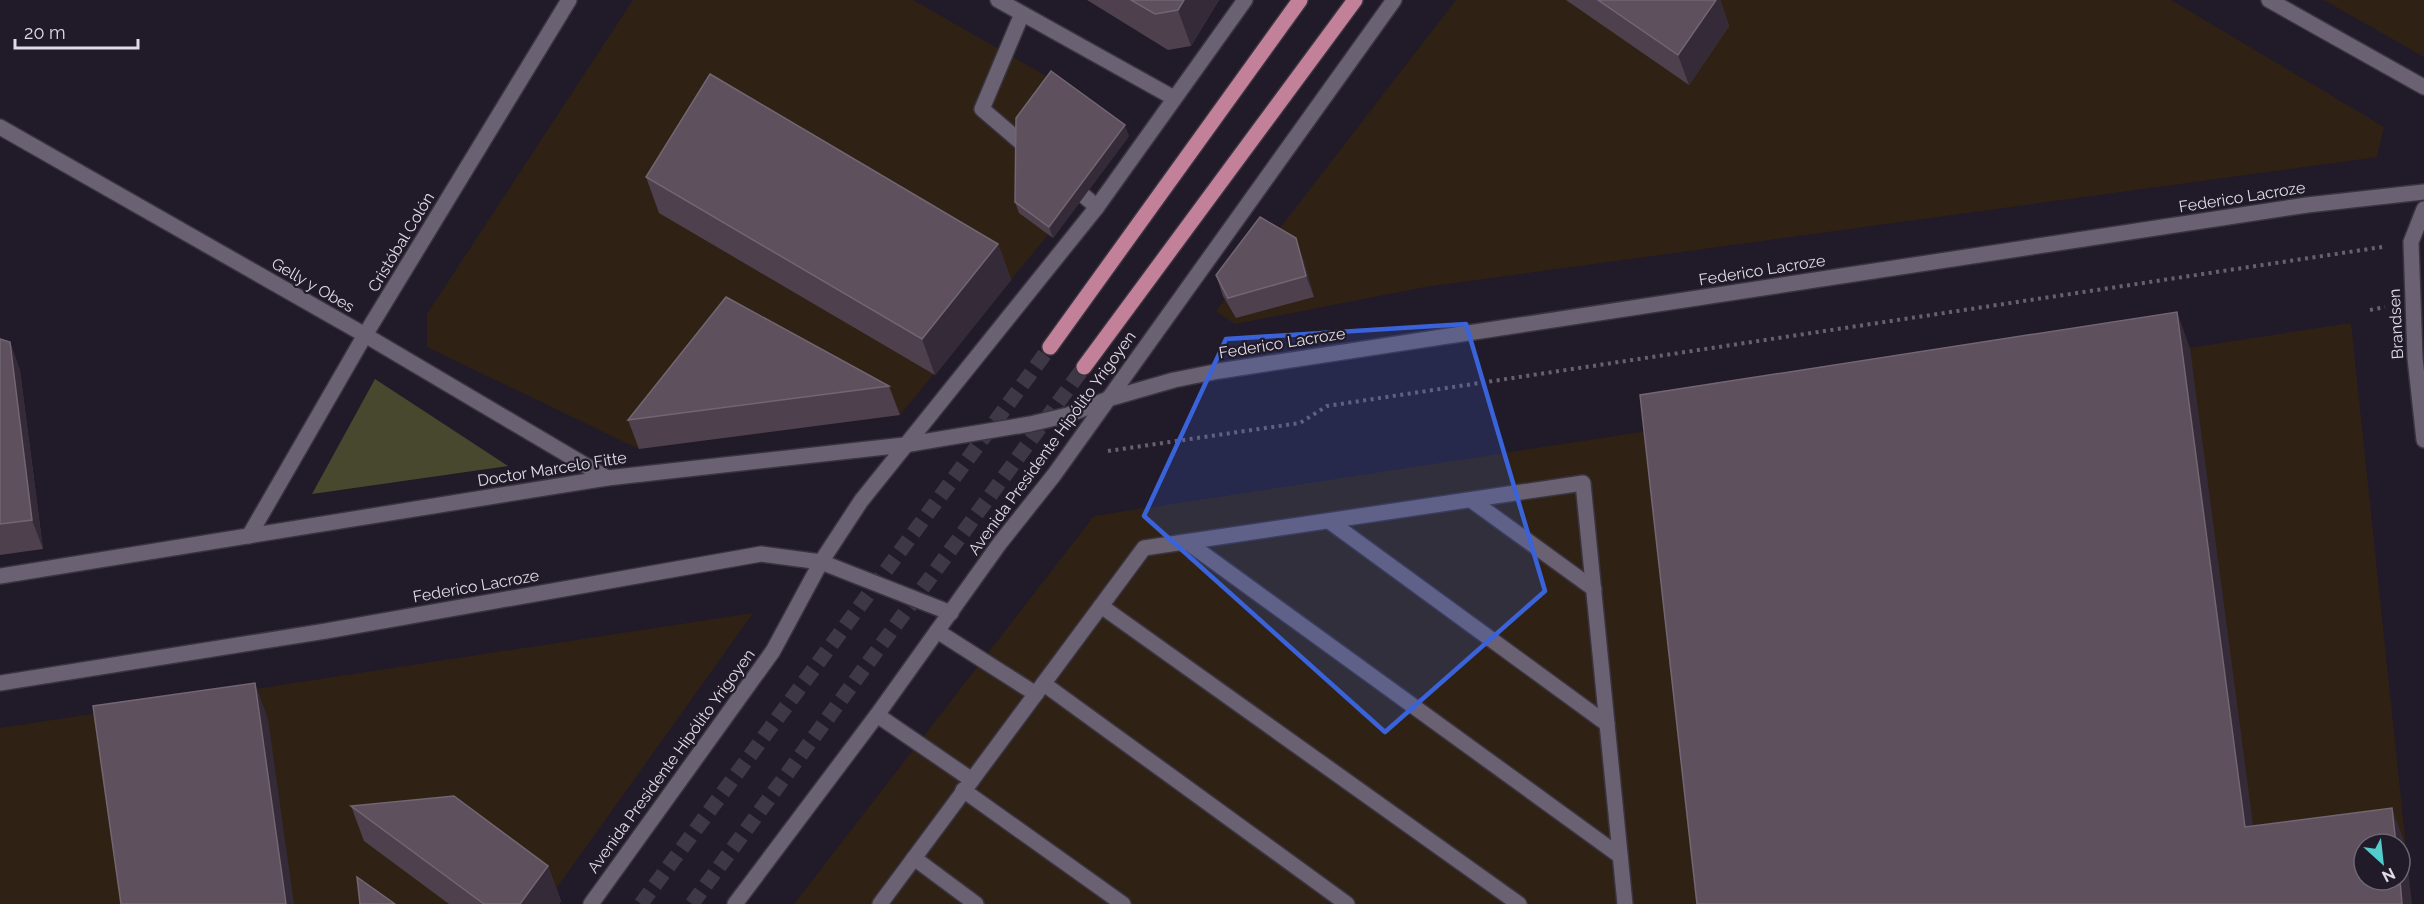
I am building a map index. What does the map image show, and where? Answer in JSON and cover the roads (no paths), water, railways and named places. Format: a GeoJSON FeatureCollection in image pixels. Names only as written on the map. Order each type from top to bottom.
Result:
{"type":"FeatureCollection","features":[{"type":"Feature","properties":{"kind":"main road"},"geometry":{"type":"LineString","coordinates":[[1050,347],[1300,0]]}},
{"type":"Feature","properties":{"kind":"main road","name":"Avenida Presidente Hipólito Yrigoyen"},"geometry":{"type":"LineString","coordinates":[[1084,367],[1355,0]]}},
{"type":"Feature","properties":{"kind":"street","name":"Cristóbal Colón"},"geometry":{"type":"LineString","coordinates":[[249,536],[365,335],[569,0]]}},
{"type":"Feature","properties":{"kind":"street"},"geometry":{"type":"LineString","coordinates":[[998,0],[1174,98]]}},
{"type":"Feature","properties":{"kind":"street","name":"Avenida Presidente Hipólito Yrigoyen"},"geometry":{"type":"LineString","coordinates":[[591,904],[773,651],[821,562],[861,501],[1097,207],[1245,0]]}},
{"type":"Feature","properties":{"kind":"street","name":"Avenida Presidente Hipólito Yrigoyen"},"geometry":{"type":"LineString","coordinates":[[735,904],[877,715],[1108,399],[1394,0]]}},
{"type":"Feature","properties":{"kind":"street"},"geometry":{"type":"LineString","coordinates":[[2269,0],[2424,87]]}},
{"type":"Feature","properties":{"kind":"street"},"geometry":{"type":"LineString","coordinates":[[1022,14],[982,110],[1044,162]]}},
{"type":"Feature","properties":{"kind":"street","name":"Gelly y Obes"},"geometry":{"type":"LineString","coordinates":[[0,127],[365,335],[607,478]]}},
{"type":"Feature","properties":{"kind":"street"},"geometry":{"type":"LineString","coordinates":[[1062,177],[1097,207]]}},
{"type":"Feature","properties":{"kind":"street","name":"Federico Lacroze"},"geometry":{"type":"LineString","coordinates":[[1108,399],[1219,370],[2307,205],[2424,192]]}},
{"type":"Feature","properties":{"kind":"street","name":"Brandsen"},"geometry":{"type":"LineString","coordinates":[[2424,209],[2411,242],[2424,440]]}},
{"type":"Feature","properties":{"kind":"street","name":"Doctor Marcelo Fitte"},"geometry":{"type":"LineString","coordinates":[[0,576],[607,478],[904,445],[1030,424],[1068,415],[1108,399]]}},
{"type":"Feature","properties":{"kind":"street"},"geometry":{"type":"LineString","coordinates":[[880,904],[1144,548],[1583,483],[1625,904]]}},
{"type":"Feature","properties":{"kind":"street"},"geometry":{"type":"LineString","coordinates":[[1471,500],[1594,589]]}},
{"type":"Feature","properties":{"kind":"street"},"geometry":{"type":"LineString","coordinates":[[1329,522],[1607,724]]}},
{"type":"Feature","properties":{"kind":"street"},"geometry":{"type":"LineString","coordinates":[[1187,542],[1620,856]]}},
{"type":"Feature","properties":{"kind":"street","name":"Federico Lacroze"},"geometry":{"type":"LineString","coordinates":[[0,683],[326,631],[761,554],[821,562],[951,613]]}},
{"type":"Feature","properties":{"kind":"street"},"geometry":{"type":"LineString","coordinates":[[1101,606],[1519,904]]}},
{"type":"Feature","properties":{"kind":"street"},"geometry":{"type":"LineString","coordinates":[[937,631],[1040,689],[1347,904]]}},
{"type":"Feature","properties":{"kind":"street"},"geometry":{"type":"LineString","coordinates":[[877,715],[1123,904]]}},
{"type":"Feature","properties":{"kind":"street"},"geometry":{"type":"LineString","coordinates":[[914,858],[976,904]]}},
{"type":"Feature","properties":{"kind":"tunnel"},"geometry":{"type":"LineString","coordinates":[[641,904],[1050,347]]}},
{"type":"Feature","properties":{"kind":"tunnel"},"geometry":{"type":"LineString","coordinates":[[692,904],[1084,367]]}}]}
